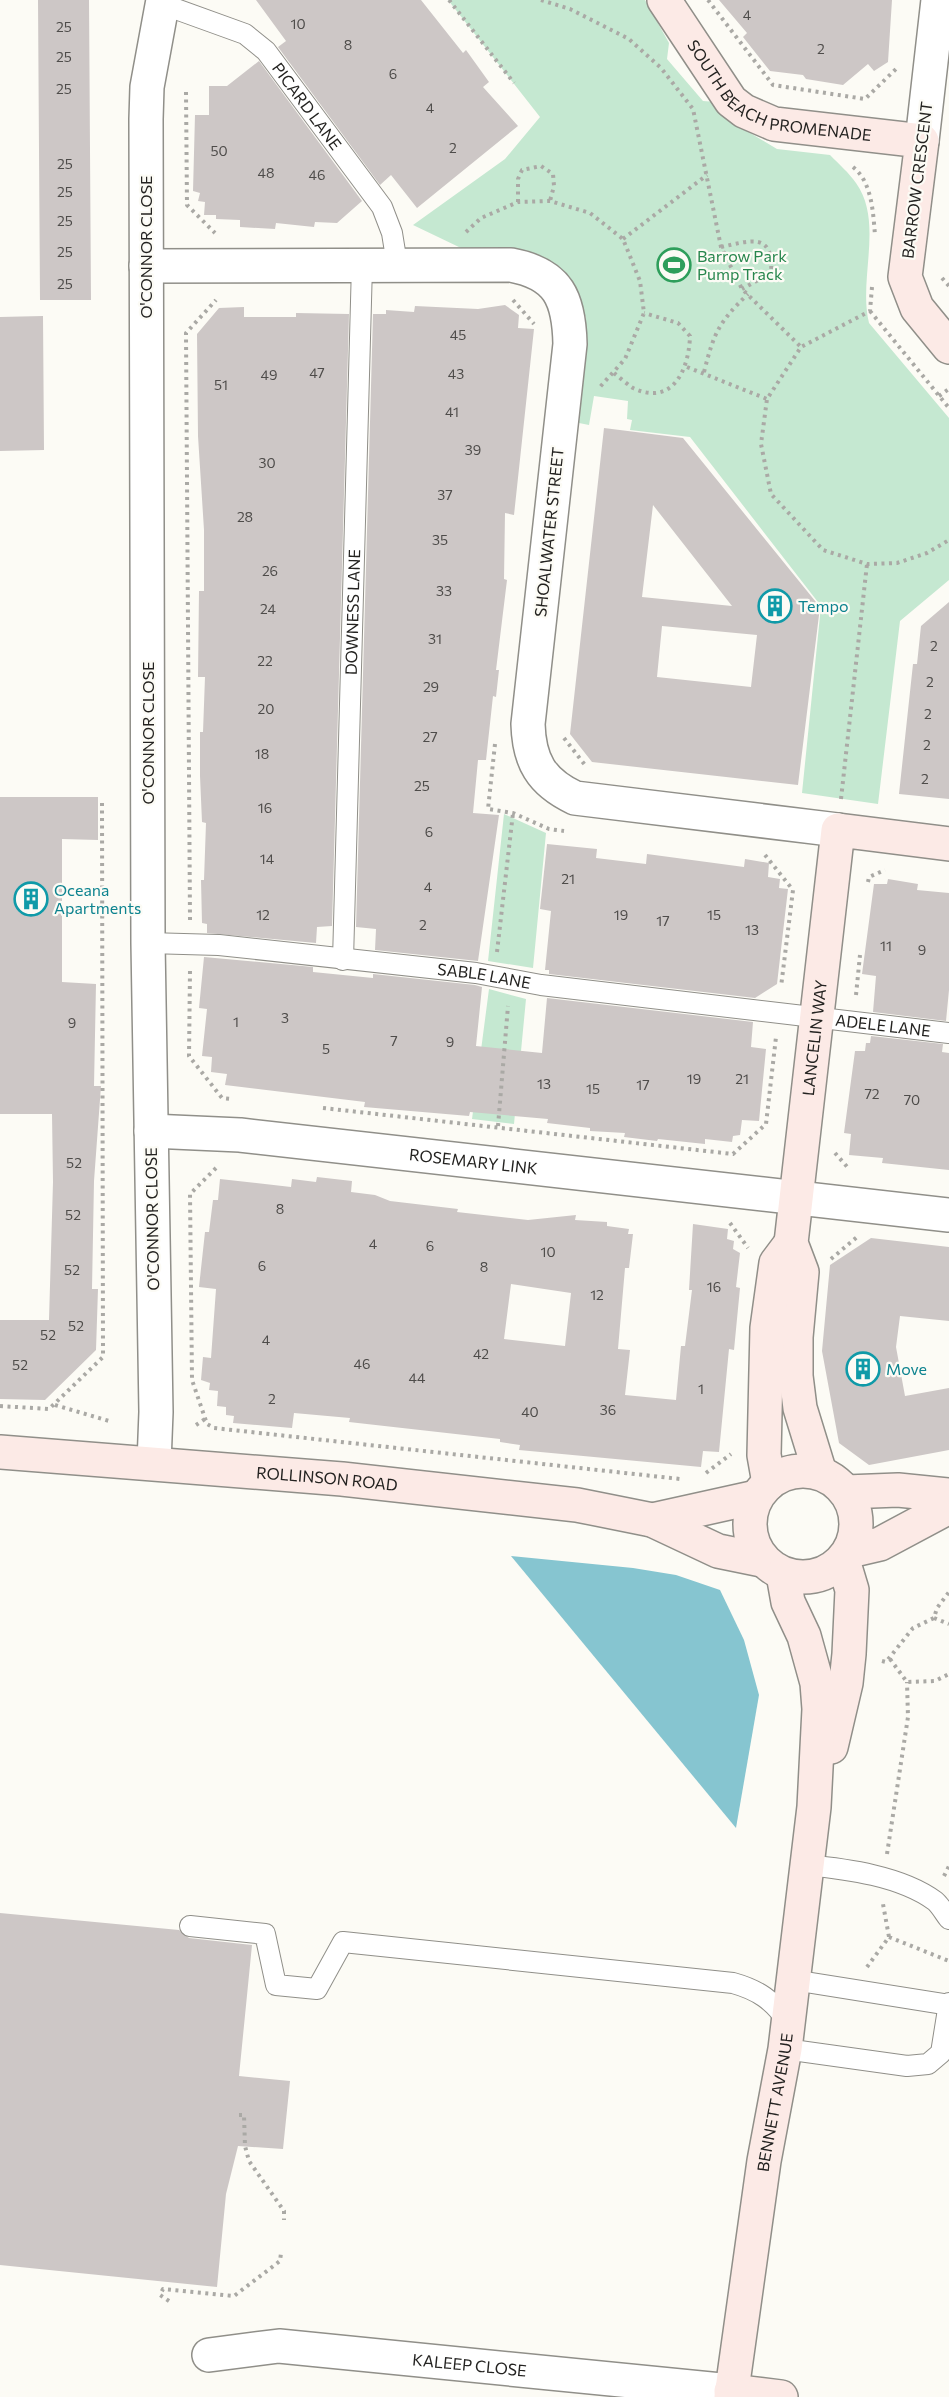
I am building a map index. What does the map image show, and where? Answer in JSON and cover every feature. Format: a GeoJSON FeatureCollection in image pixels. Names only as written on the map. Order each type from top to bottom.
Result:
{"type":"FeatureCollection","features":[{"type":"Feature","properties":{"kind":"street","name":"SOUTH BEACH PROMENADE"},"geometry":{"type":"LineString","coordinates":[[664,0],[731,101],[744,111],[774,124],[922,141]]}},
{"type":"Feature","properties":{"kind":"street","name":"BARROW CRESCENT"},"geometry":{"type":"LineString","coordinates":[[938,0],[906,277],[917,308],[949,347]]}},
{"type":"Feature","properties":{"kind":"street","name":"O'CONNOR CLOSE"},"geometry":{"type":"LineString","coordinates":[[154,1463],[156,1412],[148,943],[147,87],[163,2]]}},
{"type":"Feature","properties":{"kind":"street","name":"SHOALWATER STREET"},"geometry":{"type":"LineString","coordinates":[[146,266],[397,264],[524,267],[550,280],[567,304],[570,344],[528,724],[529,743],[538,771],[548,783],[575,798],[839,818],[949,844]]}},
{"type":"Feature","properties":{"kind":"street","name":"LANCELIN WAY"},"geometry":{"type":"LineString","coordinates":[[820,1473],[802,1416],[796,1376],[795,1337],[802,1272],[791,1243],[839,818]]}},
{"type":"Feature","properties":{"kind":"street","name":"ROSEMARY LINK"},"geometry":{"type":"LineString","coordinates":[[151,1131],[240,1136],[949,1215]]}},
{"type":"Feature","properties":{"kind":"street","name":"LANCELIN WAY"},"geometry":{"type":"LineString","coordinates":[[762,1490],[766,1328],[776,1263],[791,1243]]}},
{"type":"Feature","properties":{"kind":"street","name":"ROLLINSON ROAD"},"geometry":{"type":"LineString","coordinates":[[0,1452],[342,1479],[577,1505],[652,1520],[718,1551],[773,1567]]}},
{"type":"Feature","properties":{"kind":"street"},"geometry":{"type":"LineString","coordinates":[[847,1555],[857,1521],[846,1492],[834,1481],[820,1473],[802,1471],[784,1474],[762,1490],[750,1512],[749,1529],[753,1545],[773,1567],[799,1578],[816,1577],[831,1570],[847,1555],[880,1544],[949,1507]]}},
{"type":"Feature","properties":{"kind":"street","name":"ROLLINSON ROAD"},"geometry":{"type":"LineString","coordinates":[[652,1520],[762,1490]]}},
{"type":"Feature","properties":{"kind":"street"},"geometry":{"type":"LineString","coordinates":[[846,1492],[898,1490],[949,1495]]}},
{"type":"Feature","properties":{"kind":"street","name":"BENNETT AVENUE"},"geometry":{"type":"LineString","coordinates":[[814,1807],[836,1729],[846,1683],[852,1590],[847,1555]]}},
{"type":"Feature","properties":{"kind":"street","name":"BENNETT AVENUE"},"geometry":{"type":"LineString","coordinates":[[731,2394],[764,2161],[786,2036],[814,1807],[819,1709],[817,1683],[804,1636],[773,1567]]}},
{"type":"Feature","properties":{"kind":"street","name":"KALEEP CLOSE"},"geometry":{"type":"LineString","coordinates":[[209,2355],[279,2346],[731,2394]]}},
{"type":"Feature","properties":{"kind":"street"},"geometry":{"type":"LineString","coordinates":[[731,2394],[781,2397]]}},
{"type":"Feature","properties":{"kind":"lane","name":"PICARD LANE"},"geometry":{"type":"LineString","coordinates":[[163,2],[245,34],[266,51],[382,207],[392,233],[397,264]]}},
{"type":"Feature","properties":{"kind":"lane","name":"DOWNESS LANE"},"geometry":{"type":"LineString","coordinates":[[343,960],[362,265]]}},
{"type":"Feature","properties":{"kind":"lane","name":"SABLE LANE"},"geometry":{"type":"LineString","coordinates":[[148,943],[219,945],[476,973],[541,985],[817,1018]]}},
{"type":"Feature","properties":{"kind":"lane","name":"ADELE LANE"},"geometry":{"type":"LineString","coordinates":[[817,1018],[949,1033]]}},
{"type":"Feature","properties":{"kind":"lane"},"geometry":{"type":"LineString","coordinates":[[806,1865],[850,1869],[883,1878],[935,1902],[949,1919]]}},
{"type":"Feature","properties":{"kind":"lane"},"geometry":{"type":"LineString","coordinates":[[190,1926],[265,1934],[276,1985],[317,1989],[343,1942],[733,1983],[765,1996],[776,2004],[786,2036],[908,2066],[928,2064],[941,2053],[949,2004],[793,1980]]}},
{"type":"Feature","properties":{"kind":"path"},"geometry":{"type":"LineString","coordinates":[[449,0],[514,83]]}},
{"type":"Feature","properties":{"kind":"path"},"geometry":{"type":"LineString","coordinates":[[541,0],[570,9],[629,39],[661,68],[693,109],[721,247],[742,289],[801,347]]}},
{"type":"Feature","properties":{"kind":"path"},"geometry":{"type":"LineString","coordinates":[[708,0],[773,85],[865,99],[899,66]]}},
{"type":"Feature","properties":{"kind":"path"},"geometry":{"type":"LineString","coordinates":[[186,92],[187,204],[215,233],[227,233]]}},
{"type":"Feature","properties":{"kind":"path"},"geometry":{"type":"LineString","coordinates":[[850,164],[861,173],[872,201],[876,245]]}},
{"type":"Feature","properties":{"kind":"path"},"geometry":{"type":"LineString","coordinates":[[518,201],[518,179],[522,170],[529,166],[541,166],[553,174],[555,186],[550,201]]}},
{"type":"Feature","properties":{"kind":"path"},"geometry":{"type":"LineString","coordinates":[[623,239],[707,175]]}},
{"type":"Feature","properties":{"kind":"path"},"geometry":{"type":"LineString","coordinates":[[461,233],[467,231],[481,218],[518,201],[550,201],[590,213],[623,239],[640,281],[644,313],[629,351],[614,373],[599,388],[598,399]]}},
{"type":"Feature","properties":{"kind":"path"},"geometry":{"type":"LineString","coordinates":[[721,247],[754,240],[765,245],[772,257],[771,273],[742,289]]}},
{"type":"Feature","properties":{"kind":"path"},"geometry":{"type":"LineString","coordinates":[[873,278],[870,311],[949,408]]}},
{"type":"Feature","properties":{"kind":"path"},"geometry":{"type":"LineString","coordinates":[[704,372],[715,331],[728,312],[748,294]]}},
{"type":"Feature","properties":{"kind":"path"},"geometry":{"type":"LineString","coordinates":[[190,924],[186,333],[217,299]]}},
{"type":"Feature","properties":{"kind":"path"},"geometry":{"type":"LineString","coordinates":[[870,311],[801,347],[767,399],[761,444],[771,494],[823,550],[867,564],[897,563],[927,554],[949,540]]}},
{"type":"Feature","properties":{"kind":"path"},"geometry":{"type":"LineString","coordinates":[[614,373],[633,388],[652,393],[670,388],[687,367],[690,336],[678,322],[644,313]]}},
{"type":"Feature","properties":{"kind":"path"},"geometry":{"type":"LineString","coordinates":[[687,367],[767,399]]}},
{"type":"Feature","properties":{"kind":"path"},"geometry":{"type":"LineString","coordinates":[[939,396],[949,389]]}},
{"type":"Feature","properties":{"kind":"path"},"geometry":{"type":"LineString","coordinates":[[839,818],[867,564]]}},
{"type":"Feature","properties":{"kind":"path"},"geometry":{"type":"LineString","coordinates":[[561,734],[588,769]]}},
{"type":"Feature","properties":{"kind":"path"},"geometry":{"type":"LineString","coordinates":[[0,1406],[49,1409],[103,1357],[102,803]]}},
{"type":"Feature","properties":{"kind":"path"},"geometry":{"type":"LineString","coordinates":[[496,962],[513,813]]}},
{"type":"Feature","properties":{"kind":"path"},"geometry":{"type":"LineString","coordinates":[[867,886],[869,877],[888,868]]}},
{"type":"Feature","properties":{"kind":"path"},"geometry":{"type":"LineString","coordinates":[[856,1002],[861,947]]}},
{"type":"Feature","properties":{"kind":"path"},"geometry":{"type":"LineString","coordinates":[[190,967],[189,1056],[222,1098],[234,1099]]}},
{"type":"Feature","properties":{"kind":"path"},"geometry":{"type":"LineString","coordinates":[[498,1126],[509,996]]}},
{"type":"Feature","properties":{"kind":"path"},"geometry":{"type":"LineString","coordinates":[[314,1107],[733,1154],[766,1124],[776,1036]]}},
{"type":"Feature","properties":{"kind":"path"},"geometry":{"type":"LineString","coordinates":[[836,1145],[835,1153],[849,1169],[860,1170]]}},
{"type":"Feature","properties":{"kind":"path"},"geometry":{"type":"LineString","coordinates":[[218,1165],[190,1194],[192,1380],[205,1419],[214,1428],[684,1479]]}},
{"type":"Feature","properties":{"kind":"path"},"geometry":{"type":"LineString","coordinates":[[727,1220],[752,1253]]}},
{"type":"Feature","properties":{"kind":"path"},"geometry":{"type":"LineString","coordinates":[[826,1263],[861,1234]]}},
{"type":"Feature","properties":{"kind":"path"},"geometry":{"type":"LineString","coordinates":[[54,1404],[109,1421]]}},
{"type":"Feature","properties":{"kind":"path"},"geometry":{"type":"LineString","coordinates":[[196,1425],[205,1419]]}},
{"type":"Feature","properties":{"kind":"path"},"geometry":{"type":"LineString","coordinates":[[705,1474],[731,1454],[732,1443]]}},
{"type":"Feature","properties":{"kind":"path"},"geometry":{"type":"LineString","coordinates":[[934,1618],[937,1608],[949,1592]]}},
{"type":"Feature","properties":{"kind":"path"},"geometry":{"type":"LineString","coordinates":[[849,1654],[886,1662],[913,1628],[934,1618],[949,1624]]}},
{"type":"Feature","properties":{"kind":"path"},"geometry":{"type":"LineString","coordinates":[[886,1862],[907,1727],[907,1683],[890,1659]]}},
{"type":"Feature","properties":{"kind":"path"},"geometry":{"type":"LineString","coordinates":[[907,1683],[935,1681],[949,1674]]}},
{"type":"Feature","properties":{"kind":"path"},"geometry":{"type":"LineString","coordinates":[[862,1992],[867,1968],[889,1937],[882,1900]]}},
{"type":"Feature","properties":{"kind":"path"},"geometry":{"type":"LineString","coordinates":[[889,1937],[949,1961]]}},
{"type":"Feature","properties":{"kind":"path"},"geometry":{"type":"LineString","coordinates":[[239,2115],[244,2115],[245,2146],[249,2161],[284,2211],[284,2220]]}},
{"type":"Feature","properties":{"kind":"path"},"geometry":{"type":"LineString","coordinates":[[170,2301],[160,2295],[163,2289],[234,2296],[280,2261],[281,2253]]}},
{"type":"Feature","properties":{"kind":"green space"},"geometry":{"type":"Polygon","coordinates":[[[448,0],[645,0],[669,43],[667,59],[703,101],[716,102],[740,127],[777,149],[830,155],[856,183],[864,198],[870,233],[866,288],[869,323],[949,418],[949,580],[900,621],[878,804],[802,793],[821,606],[690,437],[630,430],[632,420],[627,419],[628,401],[594,396],[589,425],[579,423],[586,318],[568,278],[541,257],[524,250],[461,248],[413,225],[505,159],[540,117],[448,0]]]}},
{"type":"Feature","properties":{"kind":"green space"},"geometry":{"type":"Polygon","coordinates":[[[504,814],[546,833],[533,968],[488,961],[504,814]]]}},
{"type":"Feature","properties":{"kind":"green space"},"geometry":{"type":"Polygon","coordinates":[[[489,989],[526,999],[514,1124],[472,1119],[489,989]]]}},
{"type":"Feature","properties":{"kind":"water"},"geometry":{"type":"Polygon","coordinates":[[[511,1556],[633,1568],[676,1575],[720,1590],[744,1640],[759,1695],[736,1828],[511,1556]]]}},
{"type":"Feature","properties":{"kind":"building"},"geometry":{"type":"Polygon","coordinates":[[[38,0],[89,0],[91,300],[40,300],[38,0]]]}},
{"type":"Feature","properties":{"kind":"building"},"geometry":{"type":"Polygon","coordinates":[[[256,0],[421,0],[463,53],[466,50],[489,82],[483,87],[518,126],[417,208],[391,175],[380,185],[278,47],[286,41],[256,0]]]}},
{"type":"Feature","properties":{"kind":"building"},"geometry":{"type":"Polygon","coordinates":[[[719,0],[892,0],[888,62],[874,71],[868,64],[843,85],[806,79],[803,75],[770,71],[743,37],[747,33],[719,0]]]}},
{"type":"Feature","properties":{"kind":"building"},"geometry":{"type":"Polygon","coordinates":[[[259,61],[362,201],[337,223],[315,222],[314,227],[276,223],[275,229],[240,227],[240,220],[216,219],[216,215],[204,215],[205,202],[198,201],[200,193],[193,191],[195,115],[209,115],[209,86],[227,86],[259,61]]]}},
{"type":"Feature","properties":{"kind":"building"},"geometry":{"type":"Polygon","coordinates":[[[505,305],[519,315],[518,328],[534,329],[514,515],[505,513],[504,579],[507,580],[496,670],[499,670],[496,697],[493,696],[486,760],[478,760],[473,813],[499,815],[478,961],[375,950],[376,929],[356,927],[373,314],[386,314],[386,310],[414,312],[415,306],[478,309],[505,305]]]}},
{"type":"Feature","properties":{"kind":"building"},"geometry":{"type":"Polygon","coordinates":[[[244,307],[244,317],[296,317],[296,313],[349,314],[332,926],[317,927],[316,943],[207,933],[207,924],[202,923],[201,880],[204,880],[206,823],[202,822],[200,732],[203,732],[205,677],[198,677],[199,591],[204,591],[204,530],[198,436],[197,334],[219,308],[244,307]]]}},
{"type":"Feature","properties":{"kind":"building"},"geometry":{"type":"Polygon","coordinates":[[[43,316],[44,450],[0,451],[0,317],[43,316]]]}},
{"type":"Feature","properties":{"kind":"building","name":"Tempo"},"geometry":{"type":"Polygon","coordinates":[[[604,428],[683,438],[820,607],[798,785],[592,762],[570,734],[604,428]],[[653,505],[642,597],[732,606],[653,505]],[[662,626],[657,677],[751,687],[757,635],[662,626]]]}},
{"type":"Feature","properties":{"kind":"building"},"geometry":{"type":"Polygon","coordinates":[[[949,602],[949,799],[899,794],[913,664],[917,664],[921,626],[949,602]]]}},
{"type":"Feature","properties":{"kind":"building"},"geometry":{"type":"Polygon","coordinates":[[[0,797],[98,797],[98,840],[62,839],[62,982],[96,984],[94,1086],[101,1086],[94,1181],[92,1289],[98,1289],[96,1350],[45,1400],[0,1399],[0,1320],[49,1320],[53,1182],[52,1114],[0,1114],[0,797]]]}},
{"type":"Feature","properties":{"kind":"building"},"geometry":{"type":"Polygon","coordinates":[[[547,844],[597,849],[596,858],[646,864],[647,854],[744,867],[745,859],[769,863],[768,877],[780,879],[779,888],[788,889],[777,984],[755,998],[549,974],[549,970],[545,970],[551,911],[540,909],[547,844]]]}},
{"type":"Feature","properties":{"kind":"building"},"geometry":{"type":"Polygon","coordinates":[[[888,879],[918,884],[917,890],[949,893],[949,990],[946,1021],[873,1012],[876,976],[862,974],[874,884],[887,884],[888,879]]]}},
{"type":"Feature","properties":{"kind":"building"},"geometry":{"type":"Polygon","coordinates":[[[204,957],[313,967],[313,972],[373,978],[373,974],[482,987],[476,1046],[542,1053],[547,998],[753,1022],[751,1047],[766,1049],[759,1121],[742,1120],[740,1135],[733,1136],[732,1142],[705,1139],[705,1144],[658,1139],[657,1141],[624,1137],[625,1133],[590,1131],[590,1128],[547,1123],[548,1119],[470,1112],[469,1116],[364,1107],[365,1102],[225,1085],[227,1074],[211,1072],[212,1057],[202,1056],[207,1009],[199,1008],[204,957]]]}},
{"type":"Feature","properties":{"kind":"building"},"geometry":{"type":"Polygon","coordinates":[[[871,1036],[943,1044],[942,1052],[949,1053],[949,1170],[882,1163],[883,1158],[849,1155],[851,1134],[844,1133],[855,1051],[865,1051],[866,1043],[870,1043],[871,1036]]]}},
{"type":"Feature","properties":{"kind":"building"},"geometry":{"type":"Polygon","coordinates":[[[317,1177],[352,1181],[351,1192],[375,1195],[390,1201],[458,1209],[457,1212],[528,1220],[576,1215],[575,1220],[607,1222],[607,1226],[629,1229],[628,1234],[633,1234],[629,1268],[625,1268],[618,1349],[630,1350],[625,1395],[676,1400],[681,1346],[685,1346],[692,1290],[689,1290],[693,1224],[728,1229],[727,1239],[734,1241],[733,1249],[740,1253],[736,1287],[740,1288],[734,1350],[729,1349],[719,1452],[703,1451],[701,1467],[519,1450],[520,1445],[500,1442],[500,1439],[349,1422],[350,1418],[294,1413],[292,1428],[233,1423],[234,1416],[226,1415],[226,1407],[217,1406],[218,1391],[209,1390],[210,1383],[201,1380],[203,1357],[211,1358],[216,1289],[199,1287],[205,1232],[209,1232],[213,1200],[218,1200],[220,1179],[291,1187],[292,1179],[316,1182],[317,1177]],[[511,1284],[504,1339],[565,1346],[571,1293],[511,1284]]]}},
{"type":"Feature","properties":{"kind":"building","name":"Move"},"geometry":{"type":"Polygon","coordinates":[[[871,1238],[949,1247],[949,1321],[900,1316],[896,1347],[905,1396],[949,1388],[949,1450],[869,1465],[839,1443],[822,1351],[830,1265],[871,1238]]]}},
{"type":"Feature","properties":{"kind":"building"},"geometry":{"type":"Polygon","coordinates":[[[0,1913],[179,1930],[189,1938],[252,1945],[239,2076],[290,2081],[283,2149],[238,2146],[226,2194],[217,2287],[0,2265],[0,1913]]]}},
{"type":"Feature","properties":{"kind":"place","name":"Barrow Park Pump Track"},"geometry":{"type":"Point","coordinates":[674,265]}},
{"type":"Feature","properties":{"kind":"place","name":"Tempo"},"geometry":{"type":"Point","coordinates":[775,606]}},
{"type":"Feature","properties":{"kind":"place","name":"Oceana Apartments"},"geometry":{"type":"Point","coordinates":[31,899]}},
{"type":"Feature","properties":{"kind":"place","name":"Move"},"geometry":{"type":"Point","coordinates":[863,1369]}}]}
